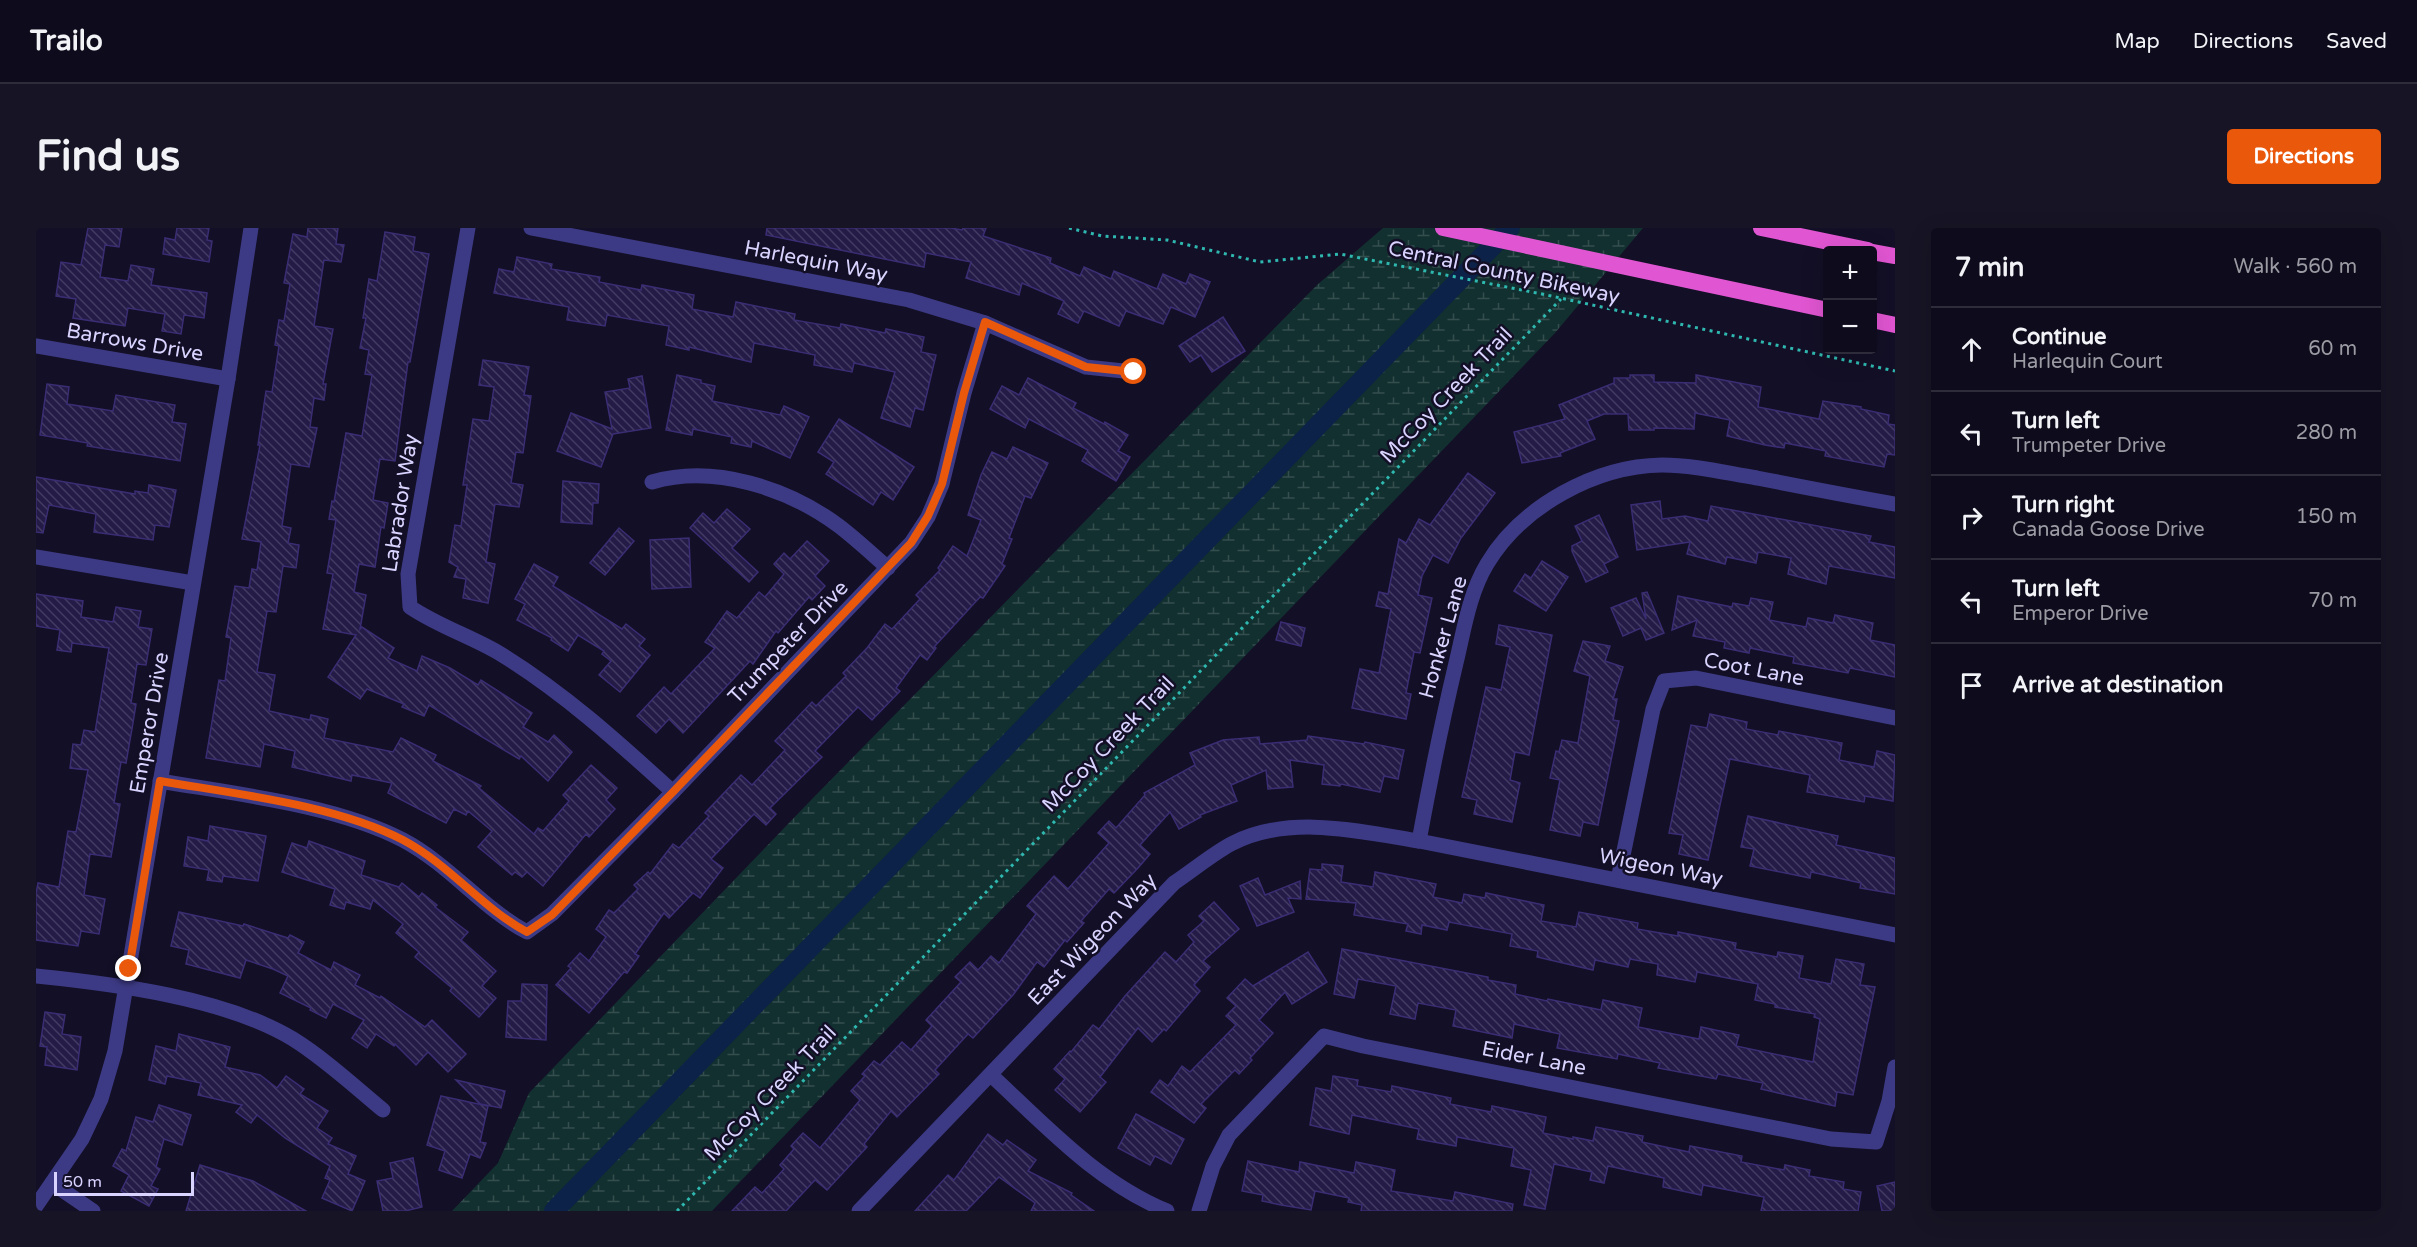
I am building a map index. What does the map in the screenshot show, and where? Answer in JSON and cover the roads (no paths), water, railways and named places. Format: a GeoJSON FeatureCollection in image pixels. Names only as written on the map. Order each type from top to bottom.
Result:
{"type":"FeatureCollection","features":[{"type":"Feature","properties":{"kind":"highway"},"geometry":{"type":"LineString","coordinates":[[1444,228],[1823,309]]}},
{"type":"Feature","properties":{"kind":"highway"},"geometry":{"type":"LineString","coordinates":[[1761,228],[1849,246]]}},
{"type":"Feature","properties":{"kind":"highway"},"geometry":{"type":"LineString","coordinates":[[1877,253],[1895,256]]}},
{"type":"Feature","properties":{"kind":"highway"},"geometry":{"type":"LineString","coordinates":[[1877,321],[1895,325]]}},
{"type":"Feature","properties":{"kind":"street","name":"Emperor Drive"},"geometry":{"type":"LineString","coordinates":[[36,1206],[82,1139],[102,1099],[115,1051],[228,379],[250,228]]}},
{"type":"Feature","properties":{"kind":"street","name":"Labrador Way"},"geometry":{"type":"LineString","coordinates":[[468,228],[408,574],[410,607],[432,622],[498,653],[559,693],[673,792]]}},
{"type":"Feature","properties":{"kind":"street","name":"Harlequin Way"},"geometry":{"type":"LineString","coordinates":[[531,228],[909,300],[985,322],[1086,367],[1134,372]]}},
{"type":"Feature","properties":{"kind":"street","name":"Trumpeter Drive"},"geometry":{"type":"LineString","coordinates":[[160,781],[306,808],[363,822],[404,840],[444,866],[504,920],[527,932],[552,915],[911,543],[928,516],[942,484],[964,393],[985,322]]}},
{"type":"Feature","properties":{"kind":"street","name":"Barrows Drive"},"geometry":{"type":"LineString","coordinates":[[36,346],[228,379]]}},
{"type":"Feature","properties":{"kind":"street","name":"Honker Lane"},"geometry":{"type":"LineString","coordinates":[[1419,841],[1438,738],[1466,617],[1476,588],[1488,563],[1510,535],[1538,509],[1572,488],[1615,472],[1661,465],[1700,468],[1895,504]]}},
{"type":"Feature","properties":{"kind":"street"},"geometry":{"type":"LineString","coordinates":[[652,482],[672,476],[705,476],[758,486],[803,503],[821,514],[839,526],[888,568]]}},
{"type":"Feature","properties":{"kind":"street"},"geometry":{"type":"LineString","coordinates":[[36,557],[193,583]]}},
{"type":"Feature","properties":{"kind":"street","name":"Coot Lane"},"geometry":{"type":"LineString","coordinates":[[1618,880],[1653,709],[1664,681],[1696,678],[1895,718]]}},
{"type":"Feature","properties":{"kind":"street","name":"East Wigeon Way"},"geometry":{"type":"LineString","coordinates":[[859,1211],[1174,883],[1231,844],[1276,828],[1340,828],[1419,841]]}},
{"type":"Feature","properties":{"kind":"street","name":"Wigeon Way"},"geometry":{"type":"LineString","coordinates":[[1419,841],[1895,935]]}},
{"type":"Feature","properties":{"kind":"street"},"geometry":{"type":"LineString","coordinates":[[36,976],[126,989],[218,1007],[252,1019],[293,1039],[383,1110]]}},
{"type":"Feature","properties":{"kind":"street","name":"Eider Lane"},"geometry":{"type":"LineString","coordinates":[[1199,1211],[1213,1166],[1229,1135],[1324,1036],[1374,1048],[1831,1139],[1876,1142],[1889,1101],[1895,1067]]}},
{"type":"Feature","properties":{"kind":"street"},"geometry":{"type":"LineString","coordinates":[[991,1075],[1083,1161],[1117,1186],[1167,1211]]}},
{"type":"Feature","properties":{"kind":"street"},"geometry":{"type":"LineString","coordinates":[[52,1184],[93,1211]]}},
{"type":"Feature","properties":{"kind":"waterway"},"geometry":{"type":"LineString","coordinates":[[554,1211],[1510,228]]}}]}
